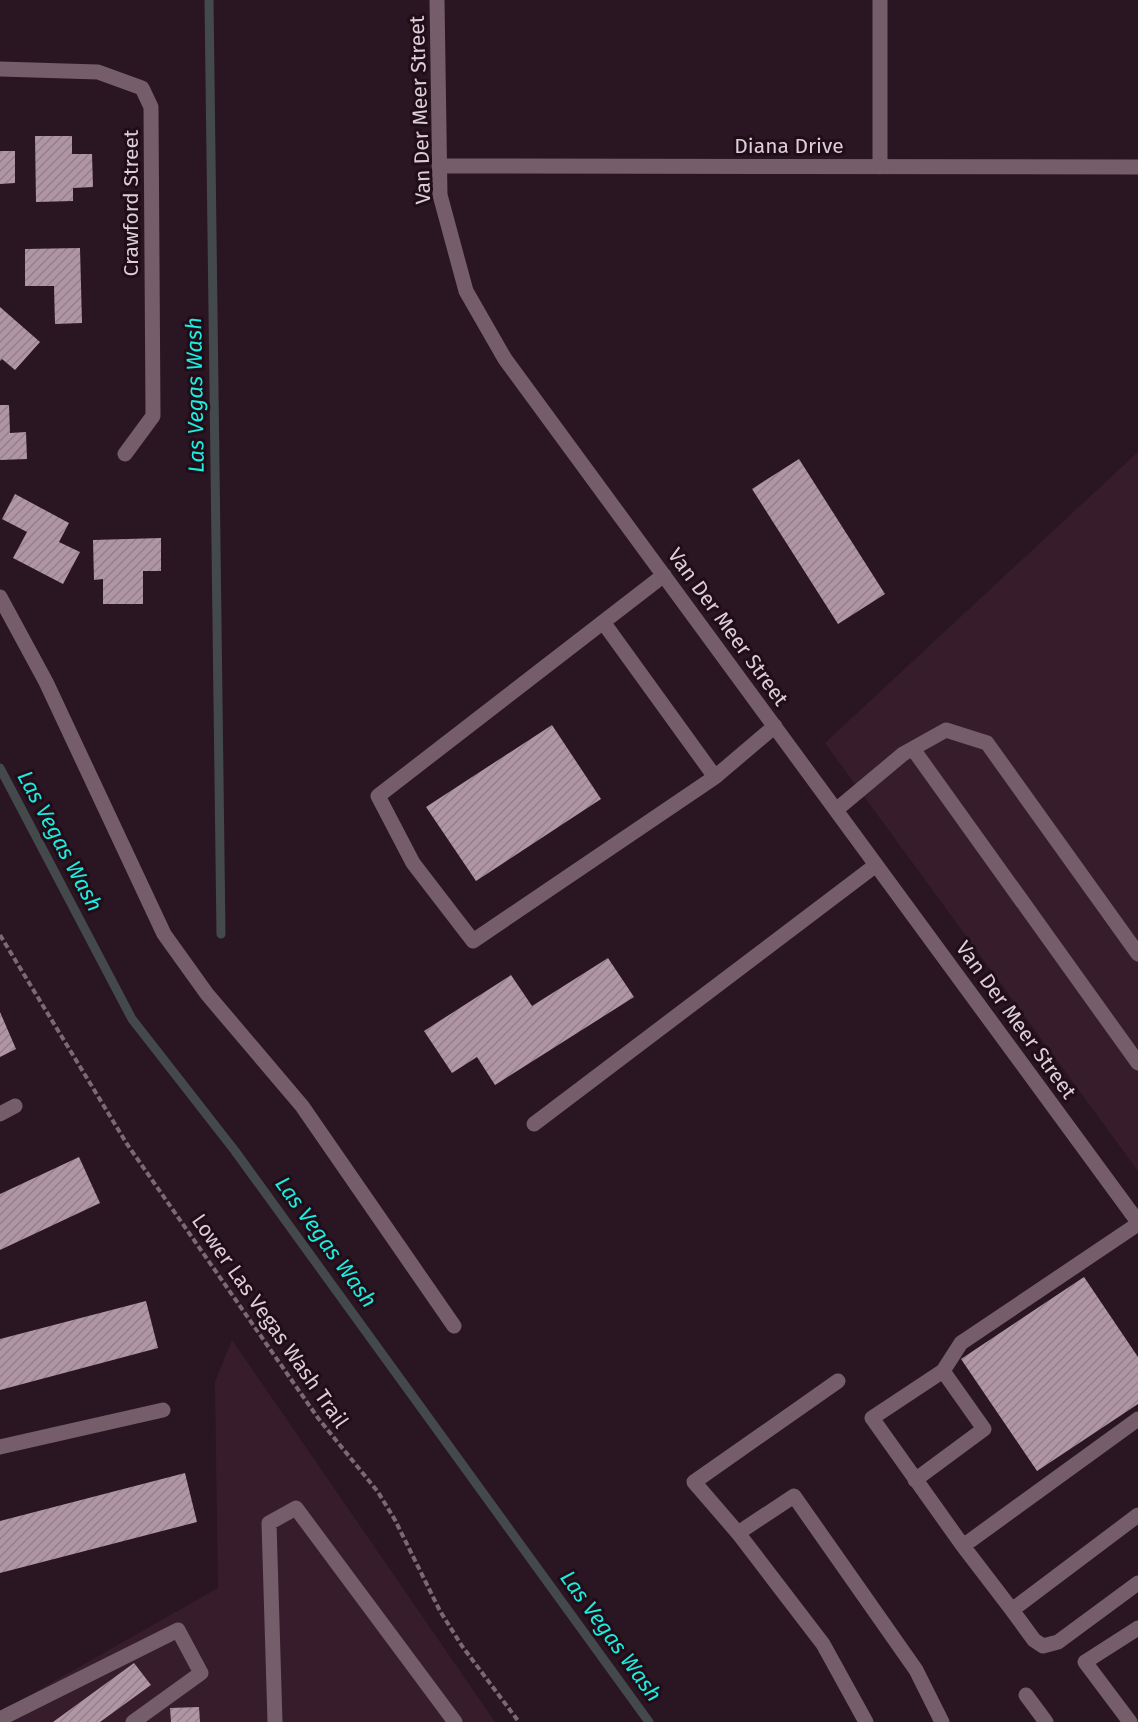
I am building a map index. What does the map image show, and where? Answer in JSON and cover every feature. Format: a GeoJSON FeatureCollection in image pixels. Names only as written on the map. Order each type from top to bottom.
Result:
{"type":"FeatureCollection","features":[{"type":"Feature","properties":{"kind":"street","name":"Van Der Meer Street"},"geometry":{"type":"LineString","coordinates":[[437,0],[440,195],[466,291],[506,359],[1138,1223]]}},
{"type":"Feature","properties":{"kind":"street"},"geometry":{"type":"LineString","coordinates":[[880,0],[880,167]]}},
{"type":"Feature","properties":{"kind":"street","name":"Crawford Street"},"geometry":{"type":"LineString","coordinates":[[0,69],[98,72],[142,88],[151,107],[153,416],[125,454]]}},
{"type":"Feature","properties":{"kind":"street","name":"Diana Drive"},"geometry":{"type":"LineString","coordinates":[[439,166],[1138,167]]}},
{"type":"Feature","properties":{"kind":"street"},"geometry":{"type":"LineString","coordinates":[[664,575],[378,796],[413,863],[473,941],[715,777],[775,726]]}},
{"type":"Feature","properties":{"kind":"street"},"geometry":{"type":"LineString","coordinates":[[0,597],[46,682],[164,934],[207,994],[302,1106],[454,1326]]}},
{"type":"Feature","properties":{"kind":"street"},"geometry":{"type":"LineString","coordinates":[[603,622],[715,777]]}},
{"type":"Feature","properties":{"kind":"street"},"geometry":{"type":"LineString","coordinates":[[836,810],[903,754],[946,730],[987,743],[1138,954]]}},
{"type":"Feature","properties":{"kind":"street"},"geometry":{"type":"LineString","coordinates":[[913,749],[1138,1063]]}},
{"type":"Feature","properties":{"kind":"street"},"geometry":{"type":"LineString","coordinates":[[534,1124],[876,865]]}},
{"type":"Feature","properties":{"kind":"street"},"geometry":{"type":"LineString","coordinates":[[0,1114],[15,1106]]}},
{"type":"Feature","properties":{"kind":"street"},"geometry":{"type":"LineString","coordinates":[[1138,1223],[961,1343],[943,1371],[872,1418],[963,1546],[1034,1640],[1043,1646],[1058,1641],[1138,1583]]}},
{"type":"Feature","properties":{"kind":"street"},"geometry":{"type":"LineString","coordinates":[[915,1480],[984,1430],[943,1371]]}},
{"type":"Feature","properties":{"kind":"street"},"geometry":{"type":"LineString","coordinates":[[838,1381],[694,1482],[738,1533],[823,1644],[866,1722]]}},
{"type":"Feature","properties":{"kind":"street"},"geometry":{"type":"LineString","coordinates":[[0,1447],[163,1410]]}},
{"type":"Feature","properties":{"kind":"street"},"geometry":{"type":"LineString","coordinates":[[963,1546],[1138,1419]]}},
{"type":"Feature","properties":{"kind":"street"},"geometry":{"type":"LineString","coordinates":[[738,1533],[794,1496],[916,1670],[942,1722]]}},
{"type":"Feature","properties":{"kind":"street"},"geometry":{"type":"LineString","coordinates":[[275,1722],[269,1523],[296,1508],[455,1722]]}},
{"type":"Feature","properties":{"kind":"street"},"geometry":{"type":"LineString","coordinates":[[1012,1610],[1138,1515]]}},
{"type":"Feature","properties":{"kind":"street"},"geometry":{"type":"LineString","coordinates":[[1130,1722],[1085,1662],[1138,1628]]}},
{"type":"Feature","properties":{"kind":"street"},"geometry":{"type":"LineString","coordinates":[[0,1719],[178,1630],[201,1673],[153,1715],[133,1722]]}},
{"type":"Feature","properties":{"kind":"street"},"geometry":{"type":"LineString","coordinates":[[1026,1695],[1046,1722]]}},
{"type":"Feature","properties":{"kind":"path","name":"Lower Las Vegas Wash Trail"},"geometry":{"type":"LineString","coordinates":[[0,935],[127,1144],[318,1418],[378,1492],[395,1520],[440,1611],[462,1646],[519,1722]]}},
{"type":"Feature","properties":{"kind":"shaded area"},"geometry":{"type":"Polygon","coordinates":[[[1138,452],[1138,1171],[825,743],[1138,452]]]}},
{"type":"Feature","properties":{"kind":"shaded area"},"geometry":{"type":"Polygon","coordinates":[[[232,1340],[495,1722],[0,1722],[0,1712],[218,1588],[215,1382],[232,1340]]]}},
{"type":"Feature","properties":{"kind":"building"},"geometry":{"type":"Polygon","coordinates":[[[35,136],[72,136],[72,154],[92,154],[93,187],[73,188],[73,201],[36,202],[35,136]]]}},
{"type":"Feature","properties":{"kind":"building"},"geometry":{"type":"Polygon","coordinates":[[[0,151],[15,151],[15,183],[0,184],[0,151]]]}},
{"type":"Feature","properties":{"kind":"building"},"geometry":{"type":"Polygon","coordinates":[[[80,248],[82,323],[55,324],[54,286],[25,286],[25,249],[80,248]]]}},
{"type":"Feature","properties":{"kind":"building"},"geometry":{"type":"Polygon","coordinates":[[[0,307],[40,342],[15,370],[2,359],[0,361],[0,307]]]}},
{"type":"Feature","properties":{"kind":"building"},"geometry":{"type":"Polygon","coordinates":[[[0,405],[9,405],[10,433],[26,432],[27,459],[0,460],[0,405]]]}},
{"type":"Feature","properties":{"kind":"building"},"geometry":{"type":"Polygon","coordinates":[[[799,459],[885,594],[838,624],[752,489],[799,459]]]}},
{"type":"Feature","properties":{"kind":"building"},"geometry":{"type":"Polygon","coordinates":[[[15,494],[69,523],[59,542],[80,552],[63,584],[13,558],[27,532],[2,519],[15,494]]]}},
{"type":"Feature","properties":{"kind":"building"},"geometry":{"type":"Polygon","coordinates":[[[161,538],[161,571],[143,571],[143,604],[103,604],[103,579],[94,580],[93,540],[161,538]]]}},
{"type":"Feature","properties":{"kind":"building"},"geometry":{"type":"Polygon","coordinates":[[[552,725],[601,799],[476,881],[426,807],[552,725]]]}},
{"type":"Feature","properties":{"kind":"building"},"geometry":{"type":"Polygon","coordinates":[[[608,958],[634,997],[495,1085],[477,1057],[452,1073],[424,1031],[511,975],[532,1006],[608,958]]]}},
{"type":"Feature","properties":{"kind":"building"},"geometry":{"type":"Polygon","coordinates":[[[0,1012],[16,1049],[0,1057],[0,1012]]]}},
{"type":"Feature","properties":{"kind":"building"},"geometry":{"type":"Polygon","coordinates":[[[79,1157],[100,1203],[0,1250],[0,1194],[79,1157]]]}},
{"type":"Feature","properties":{"kind":"building"},"geometry":{"type":"Polygon","coordinates":[[[1084,1277],[1138,1357],[1138,1404],[1037,1471],[961,1359],[1084,1277]]]}},
{"type":"Feature","properties":{"kind":"building"},"geometry":{"type":"Polygon","coordinates":[[[146,1301],[158,1348],[0,1390],[0,1339],[146,1301]]]}},
{"type":"Feature","properties":{"kind":"building"},"geometry":{"type":"Polygon","coordinates":[[[185,1473],[197,1522],[0,1573],[0,1521],[185,1473]]]}},
{"type":"Feature","properties":{"kind":"building"},"geometry":{"type":"Polygon","coordinates":[[[134,1663],[151,1685],[100,1722],[53,1722],[134,1663]]]}},
{"type":"Feature","properties":{"kind":"building"},"geometry":{"type":"Polygon","coordinates":[[[199,1707],[200,1722],[171,1722],[170,1708],[199,1707]]]}},
{"type":"Feature","properties":{"kind":"waterway","name":"Las Vegas Wash"},"geometry":{"type":"LineString","coordinates":[[209,0],[221,934]]}},
{"type":"Feature","properties":{"kind":"waterway","name":"Las Vegas Wash"},"geometry":{"type":"LineString","coordinates":[[0,768],[132,1019],[235,1151],[649,1722]]}}]}
